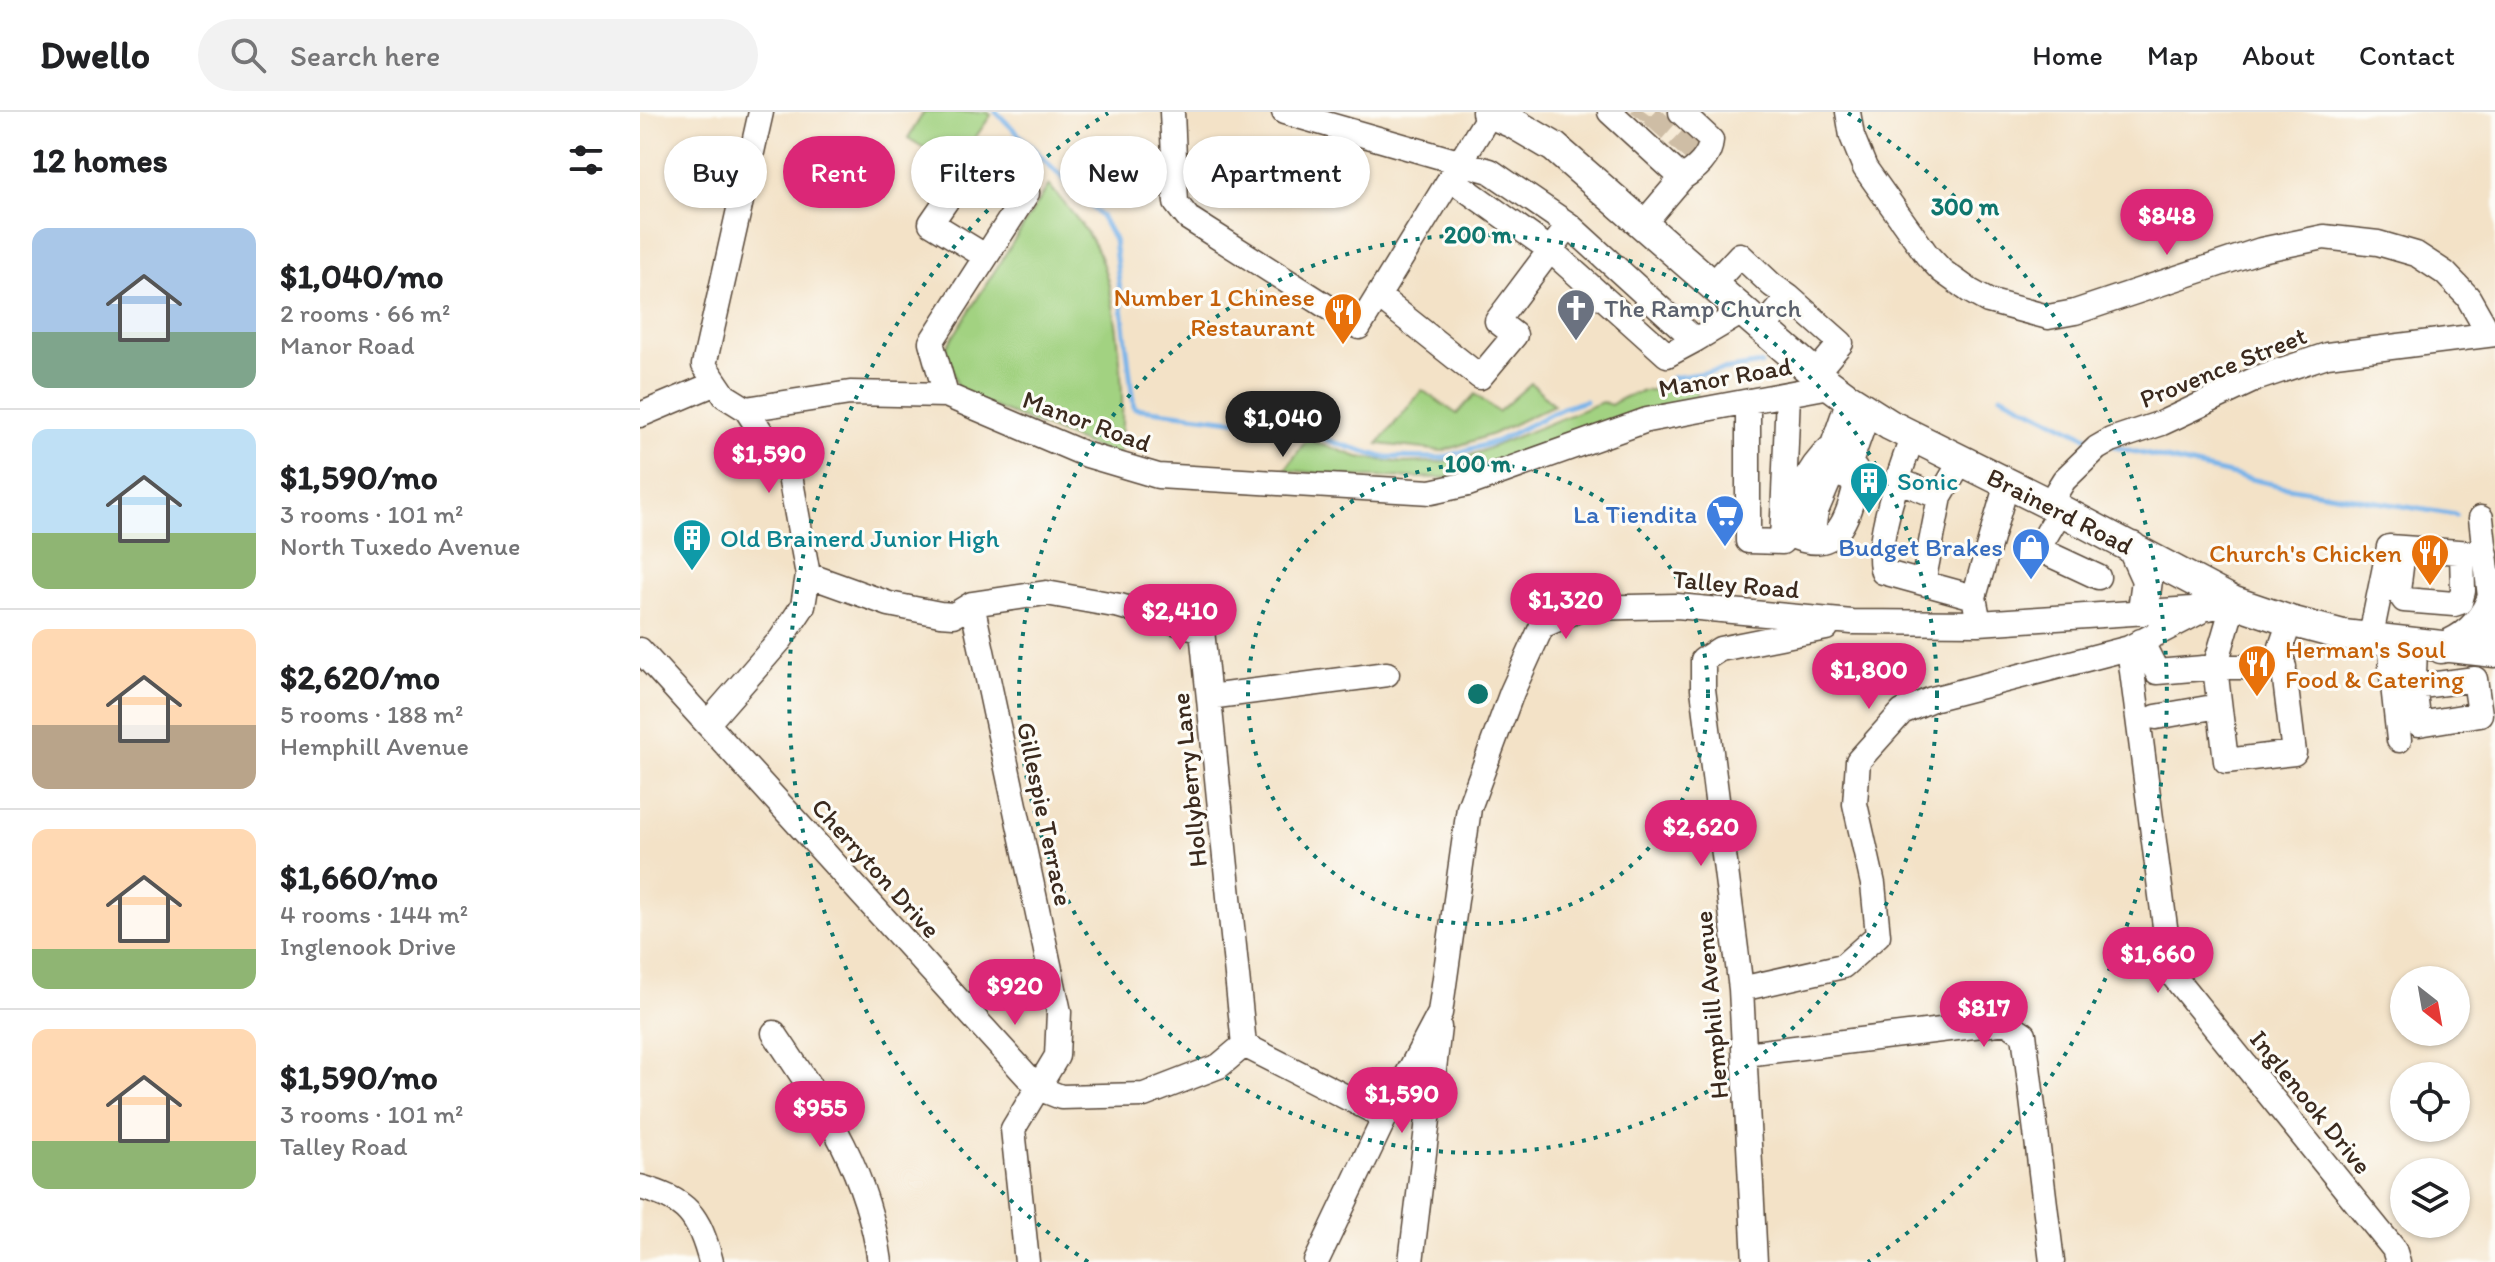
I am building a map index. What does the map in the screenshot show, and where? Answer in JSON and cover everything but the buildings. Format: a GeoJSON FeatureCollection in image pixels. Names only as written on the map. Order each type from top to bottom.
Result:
{"type":"FeatureCollection","features":[{"type":"Feature","properties":{"kind":"main road","name":"Brainerd Road"},"geometry":{"type":"LineString","coordinates":[[1490,113],[1554,147],[1840,393],[1913,436],[2132,547],[2221,605],[2405,644],[2495,652]]}},
{"type":"Feature","properties":{"kind":"main road"},"geometry":{"type":"LineString","coordinates":[[2132,547],[2147,580],[2143,610]]}},
{"type":"Feature","properties":{"kind":"main road"},"geometry":{"type":"LineString","coordinates":[[2405,644],[2453,644],[2473,630],[2491,602]]}},
{"type":"Feature","properties":{"kind":"street"},"geometry":{"type":"LineString","coordinates":[[707,724],[781,639],[803,606],[808,575],[790,476],[746,409],[725,396],[704,365],[761,112]]}},
{"type":"Feature","properties":{"kind":"street"},"geometry":{"type":"LineString","coordinates":[[1172,112],[1176,203],[1188,218],[1359,327],[1490,113]]}},
{"type":"Feature","properties":{"kind":"street"},"geometry":{"type":"LineString","coordinates":[[1284,112],[1456,171],[1490,171],[1569,225],[1695,340]]}},
{"type":"Feature","properties":{"kind":"street"},"geometry":{"type":"LineString","coordinates":[[1848,112],[1852,136],[1865,168],[1927,255],[1956,282],[1988,301],[2048,317],[2075,312],[2261,250],[2324,237],[2378,243],[2416,254],[2445,273],[2468,297],[2492,334]]}},
{"type":"Feature","properties":{"kind":"street"},"geometry":{"type":"LineString","coordinates":[[1643,224],[1660,132]]}},
{"type":"Feature","properties":{"kind":"street"},"geometry":{"type":"LineString","coordinates":[[1456,171],[1667,355],[1695,340],[1753,320],[1789,297]]}},
{"type":"Feature","properties":{"kind":"street"},"geometry":{"type":"LineString","coordinates":[[1378,296],[1480,377],[1515,335],[1497,321],[1569,225]]}},
{"type":"Feature","properties":{"kind":"street"},"geometry":{"type":"LineString","coordinates":[[1713,284],[1740,255],[1841,343],[1840,393],[1833,445],[1836,464],[1816,511],[1813,530],[1823,540],[1850,463],[1840,393]]}},
{"type":"Feature","properties":{"kind":"street"},"geometry":{"type":"LineString","coordinates":[[946,395],[931,342],[985,256]]}},
{"type":"Feature","properties":{"kind":"street","name":"Provence Street"},"geometry":{"type":"LineString","coordinates":[[2098,577],[2038,549],[2064,480],[2104,444],[2162,423],[2258,378],[2327,355],[2492,334]]}},
{"type":"Feature","properties":{"kind":"street"},"geometry":{"type":"LineString","coordinates":[[640,415],[716,383]]}},
{"type":"Feature","properties":{"kind":"street","name":"Manor Road"},"geometry":{"type":"LineString","coordinates":[[746,409],[850,393],[946,395],[1087,455],[1158,476],[1431,492],[1468,484],[1647,420],[1788,394],[1840,393]]}},
{"type":"Feature","properties":{"kind":"street"},"geometry":{"type":"LineString","coordinates":[[1748,402],[1748,541],[1782,542],[1788,394]]}},
{"type":"Feature","properties":{"kind":"street"},"geometry":{"type":"LineString","coordinates":[[1913,436],[1897,480],[1880,563],[1883,572],[1974,597]]}},
{"type":"Feature","properties":{"kind":"street"},"geometry":{"type":"LineString","coordinates":[[1923,583],[1940,497],[1962,460]]}},
{"type":"Feature","properties":{"kind":"street"},"geometry":{"type":"LineString","coordinates":[[1897,480],[1940,497]]}},
{"type":"Feature","properties":{"kind":"street"},"geometry":{"type":"LineString","coordinates":[[1979,623],[1974,597],[2007,483]]}},
{"type":"Feature","properties":{"kind":"street"},"geometry":{"type":"LineString","coordinates":[[2403,548],[2398,591],[2404,600],[2454,604],[2460,602],[2486,523]]}},
{"type":"Feature","properties":{"kind":"street"},"geometry":{"type":"LineString","coordinates":[[2414,687],[2389,547],[2474,554]]}},
{"type":"Feature","properties":{"kind":"street"},"geometry":{"type":"LineString","coordinates":[[2474,554],[2491,602],[2495,641]]}},
{"type":"Feature","properties":{"kind":"street","name":"Hollyberry Lane"},"geometry":{"type":"LineString","coordinates":[[808,575],[889,604],[940,614],[954,615],[972,604],[1046,593],[1120,606],[1202,630],[1244,1045]]}},
{"type":"Feature","properties":{"kind":"street","name":"Gillespie Terrace"},"geometry":{"type":"LineString","coordinates":[[972,604],[1059,1012],[1057,1056],[1013,1129],[1027,1262]]}},
{"type":"Feature","properties":{"kind":"street"},"geometry":{"type":"LineString","coordinates":[[1741,989],[1843,966],[1878,935],[1873,884],[1855,804],[1858,761],[1902,712],[1932,699],[2135,644],[2221,605],[2215,667],[2226,761],[2294,753],[2281,647],[2290,621]]}},
{"type":"Feature","properties":{"kind":"street","name":"Talley Road"},"geometry":{"type":"LineString","coordinates":[[1411,1262],[1440,1013],[1469,808],[1512,692],[1542,626],[1583,608],[1677,606],[1852,622],[1979,623],[2221,605]]}},
{"type":"Feature","properties":{"kind":"street","name":"Hemphill Avenue"},"geometry":{"type":"LineString","coordinates":[[1755,1262],[1741,989],[1704,702],[1703,660],[1720,649],[1852,622]]}},
{"type":"Feature","properties":{"kind":"street"},"geometry":{"type":"LineString","coordinates":[[2135,644],[2157,672],[2215,667],[2284,667]]}},
{"type":"Feature","properties":{"kind":"street","name":"Inglenook Drive"},"geometry":{"type":"LineString","coordinates":[[2135,644],[2171,973],[2394,1249],[2398,1262]]}},
{"type":"Feature","properties":{"kind":"street"},"geometry":{"type":"LineString","coordinates":[[2399,740],[2391,667],[2405,644]]}},
{"type":"Feature","properties":{"kind":"street","name":"Cherryton Drive"},"geometry":{"type":"LineString","coordinates":[[640,650],[1038,1088]]}},
{"type":"Feature","properties":{"kind":"street"},"geometry":{"type":"LineString","coordinates":[[1209,697],[1387,674]]}},
{"type":"Feature","properties":{"kind":"street"},"geometry":{"type":"LineString","coordinates":[[2156,717],[2219,706]]}},
{"type":"Feature","properties":{"kind":"street","name":"Talley Road"},"geometry":{"type":"LineString","coordinates":[[1316,1262],[1385,1117],[1440,1013]]}},
{"type":"Feature","properties":{"kind":"street"},"geometry":{"type":"LineString","coordinates":[[1746,1054],[2006,1022],[2024,1034],[2052,1262]]}},
{"type":"Feature","properties":{"kind":"street"},"geometry":{"type":"LineString","coordinates":[[774,1033],[833,1121],[856,1169],[874,1222],[880,1262]]}},
{"type":"Feature","properties":{"kind":"street"},"geometry":{"type":"LineString","coordinates":[[1038,1088],[1061,1097],[1144,1095],[1219,1066],[1244,1045],[1385,1117]]}},
{"type":"Feature","properties":{"kind":"street"},"geometry":{"type":"LineString","coordinates":[[640,1187],[666,1194],[682,1204],[703,1231],[711,1262]]}},
{"type":"Feature","properties":{"kind":"green space"},"geometry":{"type":"Polygon","coordinates":[[[924,112],[988,112],[991,115],[976,136],[908,138],[924,112]]]}},
{"type":"Feature","properties":{"kind":"green space"},"geometry":{"type":"Polygon","coordinates":[[[1049,185],[1060,198],[1060,208],[1069,208],[1077,218],[1099,255],[1106,275],[1120,355],[1122,411],[1119,457],[959,393],[946,348],[1034,208],[1044,208],[1044,193],[1049,185]]]}},
{"type":"Feature","properties":{"kind":"green space"},"geometry":{"type":"Polygon","coordinates":[[[1531,383],[1554,405],[1493,434],[1443,451],[1378,444],[1422,390],[1457,414],[1475,394],[1498,412],[1531,383]]]}},
{"type":"Feature","properties":{"kind":"green space"},"geometry":{"type":"Polygon","coordinates":[[[1695,386],[1698,398],[1588,427],[1526,455],[1461,478],[1361,477],[1285,470],[1307,439],[1358,457],[1402,463],[1441,462],[1467,457],[1602,402],[1611,405],[1640,392],[1695,386]]]}},
{"type":"Feature","properties":{"kind":"waterway"},"geometry":{"type":"LineString","coordinates":[[996,112],[1101,216],[1114,240],[1134,408],[1298,428],[1382,457],[1442,458],[1497,441],[1563,408],[1585,401]]}},
{"type":"Feature","properties":{"kind":"waterway"},"geometry":{"type":"LineString","coordinates":[[1672,378],[1761,364]]}},
{"type":"Feature","properties":{"kind":"waterway"},"geometry":{"type":"LineString","coordinates":[[2001,395],[2095,441]]}},
{"type":"Feature","properties":{"kind":"waterway"},"geometry":{"type":"LineString","coordinates":[[2115,447],[2281,486],[2456,515]]}},
{"type":"Feature","properties":{"kind":"tunnel"},"geometry":{"type":"LineString","coordinates":[[1641,119],[1646,112]]}},
{"type":"Feature","properties":{"kind":"tunnel"},"geometry":{"type":"LineString","coordinates":[[1653,131],[1667,115]]}},
{"type":"Feature","properties":{"kind":"tunnel"},"geometry":{"type":"LineString","coordinates":[[1678,153],[1692,138]]}},
{"type":"Feature","properties":{"kind":"place","name":"The Ramp Church"},"geometry":{"type":"Point","coordinates":[1576,342]}},
{"type":"Feature","properties":{"kind":"place","name":"Number 1 Chinese Restaurant"},"geometry":{"type":"Point","coordinates":[1343,346]}},
{"type":"Feature","properties":{"kind":"place","name":"Sonic"},"geometry":{"type":"Point","coordinates":[1869,515]}},
{"type":"Feature","properties":{"kind":"place","name":"La Tiendita"},"geometry":{"type":"Point","coordinates":[1725,548]}},
{"type":"Feature","properties":{"kind":"place","name":"Old Brainerd Junior High"},"geometry":{"type":"Point","coordinates":[692,572]}},
{"type":"Feature","properties":{"kind":"place","name":"Budget Brakes"},"geometry":{"type":"Point","coordinates":[2031,581]}},
{"type":"Feature","properties":{"kind":"place","name":"Church's Chicken"},"geometry":{"type":"Point","coordinates":[2430,587]}},
{"type":"Feature","properties":{"kind":"place","name":"Herman's Soul Food & Catering"},"geometry":{"type":"Point","coordinates":[2257,698]}}]}
